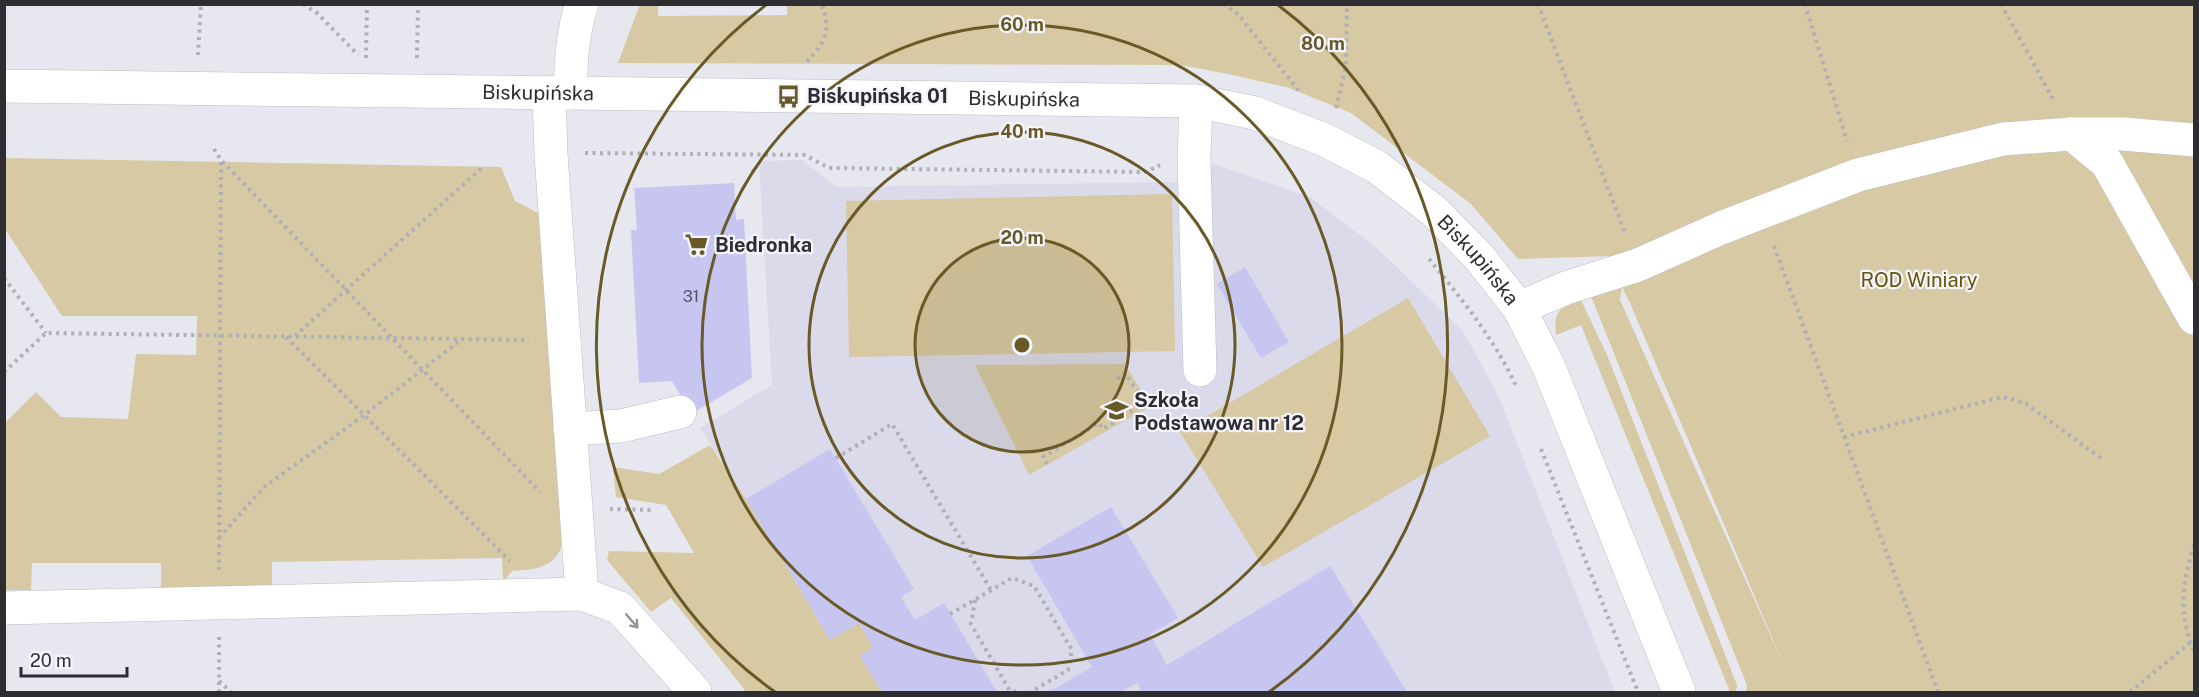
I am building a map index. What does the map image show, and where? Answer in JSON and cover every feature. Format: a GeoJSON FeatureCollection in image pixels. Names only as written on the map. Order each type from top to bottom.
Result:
{"type":"FeatureCollection","features":[{"type":"Feature","properties":{"kind":"street"},"geometry":{"type":"LineString","coordinates":[[582,4],[559,92],[564,342],[582,594]]}},
{"type":"Feature","properties":{"kind":"street","name":"Biskupińska"},"geometry":{"type":"LineString","coordinates":[[4,86],[1196,101],[1255,113],[1325,140],[1377,167],[1435,212],[1479,257],[1519,308],[1548,364],[1679,693]]}},
{"type":"Feature","properties":{"kind":"street"},"geometry":{"type":"LineString","coordinates":[[1196,101],[1194,160],[1200,370]]}},
{"type":"Feature","properties":{"kind":"street"},"geometry":{"type":"LineString","coordinates":[[1519,308],[1566,288],[1638,265],[1721,228],[1858,175],[2003,139],[2072,134],[2123,134],[2194,140]]}},
{"type":"Feature","properties":{"kind":"street"},"geometry":{"type":"LineString","coordinates":[[2072,134],[2107,163],[2194,318]]}},
{"type":"Feature","properties":{"kind":"street"},"geometry":{"type":"LineString","coordinates":[[570,429],[621,426],[680,412]]}},
{"type":"Feature","properties":{"kind":"street"},"geometry":{"type":"LineString","coordinates":[[4,608],[582,594],[620,608],[695,693]]}},
{"type":"Feature","properties":{"kind":"path"},"geometry":{"type":"LineString","coordinates":[[198,62],[201,4]]}},
{"type":"Feature","properties":{"kind":"path"},"geometry":{"type":"LineString","coordinates":[[303,4],[317,13],[366,65],[367,4]]}},
{"type":"Feature","properties":{"kind":"path"},"geometry":{"type":"LineString","coordinates":[[417,66],[418,4]]}},
{"type":"Feature","properties":{"kind":"path"},"geometry":{"type":"LineString","coordinates":[[806,63],[820,48],[825,38],[828,22],[822,4]]}},
{"type":"Feature","properties":{"kind":"path"},"geometry":{"type":"LineString","coordinates":[[1223,4],[1238,14],[1303,97]]}},
{"type":"Feature","properties":{"kind":"path"},"geometry":{"type":"LineString","coordinates":[[1325,140],[1334,118],[1346,65],[1347,4]]}},
{"type":"Feature","properties":{"kind":"path"},"geometry":{"type":"LineString","coordinates":[[1538,4],[1638,265]]}},
{"type":"Feature","properties":{"kind":"path"},"geometry":{"type":"LineString","coordinates":[[1805,4],[1858,175]]}},
{"type":"Feature","properties":{"kind":"path"},"geometry":{"type":"LineString","coordinates":[[2001,4],[2072,134]]}},
{"type":"Feature","properties":{"kind":"path"},"geometry":{"type":"LineString","coordinates":[[214,149],[221,160],[545,497]]}},
{"type":"Feature","properties":{"kind":"path"},"geometry":{"type":"LineString","coordinates":[[218,604],[221,160]]}},
{"type":"Feature","properties":{"kind":"path"},"geometry":{"type":"LineString","coordinates":[[294,336],[484,166]]}},
{"type":"Feature","properties":{"kind":"path"},"geometry":{"type":"LineString","coordinates":[[1762,212],[1938,693]]}},
{"type":"Feature","properties":{"kind":"path"},"geometry":{"type":"LineString","coordinates":[[4,278],[46,333]]}},
{"type":"Feature","properties":{"kind":"path"},"geometry":{"type":"LineString","coordinates":[[4,372],[46,333],[391,337],[564,342]]}},
{"type":"Feature","properties":{"kind":"path"},"geometry":{"type":"LineString","coordinates":[[285,336],[511,561]]}},
{"type":"Feature","properties":{"kind":"path"},"geometry":{"type":"LineString","coordinates":[[219,538],[263,488],[363,416],[463,339]]}},
{"type":"Feature","properties":{"kind":"path"},"geometry":{"type":"LineString","coordinates":[[1047,464],[1043,457],[1099,423],[1103,429],[1145,402],[1125,373],[1117,379]]}},
{"type":"Feature","properties":{"kind":"path"},"geometry":{"type":"LineString","coordinates":[[1844,437],[2003,397],[2025,403],[2102,459]]}},
{"type":"Feature","properties":{"kind":"path"},"geometry":{"type":"LineString","coordinates":[[836,458],[892,424],[991,590]]}},
{"type":"Feature","properties":{"kind":"path"},"geometry":{"type":"LineString","coordinates":[[604,509],[655,510]]}},
{"type":"Feature","properties":{"kind":"path"},"geometry":{"type":"LineString","coordinates":[[2194,545],[2185,575],[2183,605],[2186,630],[2194,651]]}},
{"type":"Feature","properties":{"kind":"path"},"geometry":{"type":"LineString","coordinates":[[950,614],[1012,578],[1034,586],[1072,650],[1068,670],[1031,693]]}},
{"type":"Feature","properties":{"kind":"path"},"geometry":{"type":"LineString","coordinates":[[975,600],[971,624],[1010,691],[1016,693]]}},
{"type":"Feature","properties":{"kind":"path"},"geometry":{"type":"LineString","coordinates":[[2130,693],[2191,642]]}},
{"type":"Feature","properties":{"kind":"path"},"geometry":{"type":"LineString","coordinates":[[219,651],[219,693]]}},
{"type":"Feature","properties":{"kind":"path"},"geometry":{"type":"LineString","coordinates":[[219,681],[231,693]]}},
{"type":"Feature","properties":{"kind":"shaded area","name":"Szkoła Podstawowa nr 12"},"geometry":{"type":"Polygon","coordinates":[[[802,160],[836,187],[1179,182],[1205,161],[1310,197],[1378,249],[1463,331],[1498,395],[1615,692],[882,692],[860,656],[859,623],[830,640],[746,499],[700,428],[772,385],[759,161],[802,160]]]}},
{"type":"Feature","properties":{"kind":"green space","name":"ROD Winiary"},"geometry":{"type":"Polygon","coordinates":[[[640,4],[658,5],[658,16],[787,15],[787,4],[2194,5],[2194,692],[1746,692],[1747,685],[1591,296],[1620,272],[1612,256],[1518,259],[1471,204],[1351,113],[1289,88],[1181,65],[618,63],[640,4]],[[1622,287],[1620,300],[1785,668],[1622,287]]]}},
{"type":"Feature","properties":{"kind":"green space"},"geometry":{"type":"Polygon","coordinates":[[[5,158],[501,167],[515,201],[540,214],[563,530],[561,548],[556,556],[546,565],[512,571],[503,583],[502,558],[272,562],[272,587],[161,590],[161,563],[32,563],[31,590],[4,590],[5,423],[36,392],[61,417],[128,419],[136,354],[196,355],[197,316],[62,316],[5,229],[5,158]]]}},
{"type":"Feature","properties":{"kind":"green space"},"geometry":{"type":"Polygon","coordinates":[[[1172,194],[1175,351],[849,357],[846,201],[1172,194]]]}},
{"type":"Feature","properties":{"kind":"green space"},"geometry":{"type":"Polygon","coordinates":[[[1408,298],[1490,436],[1263,567],[1180,432],[1408,298]]]}},
{"type":"Feature","properties":{"kind":"green space"},"geometry":{"type":"Polygon","coordinates":[[[1581,300],[1607,355],[1737,685],[1736,692],[1730,692],[1581,325],[1556,335],[1555,327],[1559,311],[1581,300]]]}},
{"type":"Feature","properties":{"kind":"green space"},"geometry":{"type":"Polygon","coordinates":[[[1125,364],[1151,406],[1029,475],[975,365],[1125,364]]]}},
{"type":"Feature","properties":{"kind":"green space"},"geometry":{"type":"Polygon","coordinates":[[[710,445],[746,499],[830,640],[859,623],[873,647],[860,656],[882,692],[743,692],[745,690],[671,598],[651,612],[607,560],[609,551],[694,553],[666,505],[616,497],[613,467],[659,474],[710,445]]]}},
{"type":"Feature","properties":{"kind":"building"},"geometry":{"type":"Polygon","coordinates":[[[734,183],[736,220],[744,219],[752,378],[691,414],[672,381],[639,383],[631,230],[637,230],[634,188],[734,183]]]}},
{"type":"Feature","properties":{"kind":"building"},"geometry":{"type":"Polygon","coordinates":[[[1245,267],[1289,342],[1261,358],[1217,284],[1245,267]]]}},
{"type":"Feature","properties":{"kind":"building"},"geometry":{"type":"Polygon","coordinates":[[[830,449],[914,589],[901,597],[915,620],[944,603],[997,692],[882,692],[860,656],[873,647],[859,623],[830,640],[746,499],[830,449]]]}},
{"type":"Feature","properties":{"kind":"building"},"geometry":{"type":"Polygon","coordinates":[[[1111,507],[1178,618],[1150,634],[1167,665],[1330,566],[1407,692],[1142,692],[1137,683],[1120,692],[1049,692],[1092,667],[1027,556],[1111,507]]]}},
{"type":"Feature","properties":{"kind":"place","name":"Biskupińska 01"},"geometry":{"type":"Point","coordinates":[789,96]}},
{"type":"Feature","properties":{"kind":"place","name":"Biedronka"},"geometry":{"type":"Point","coordinates":[697,245]}},
{"type":"Feature","properties":{"kind":"place","name":"Szkoła Podstawowa nr 12"},"geometry":{"type":"Point","coordinates":[1116,411]}}]}
